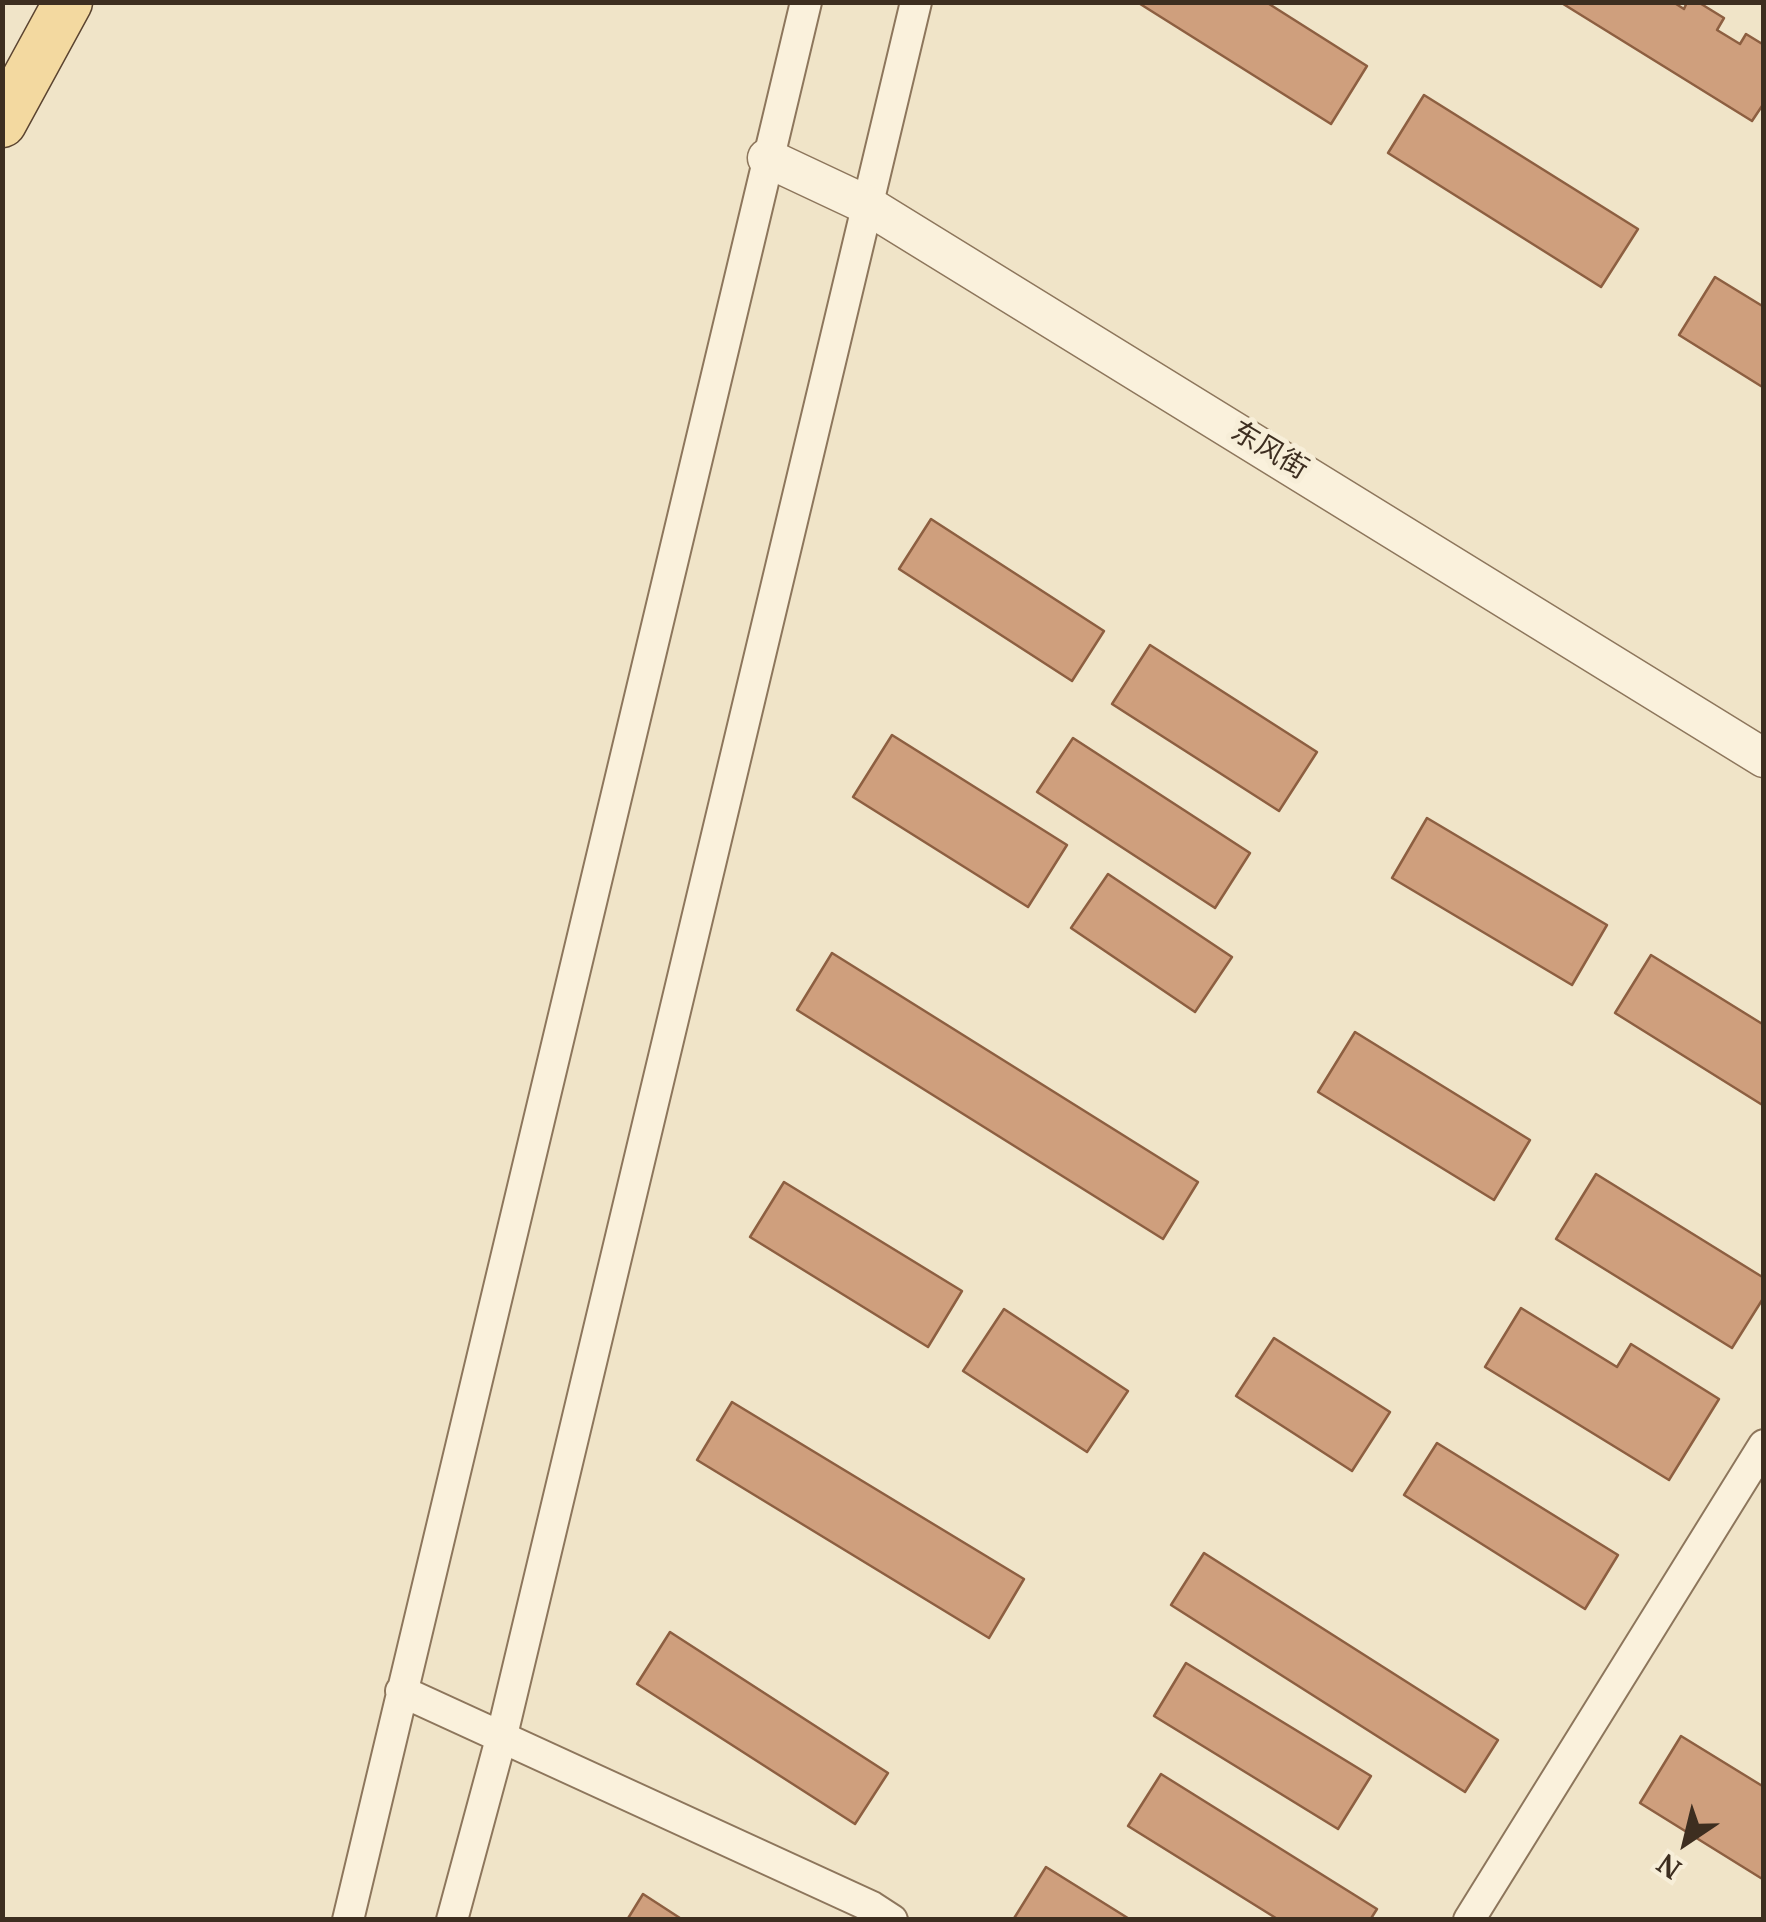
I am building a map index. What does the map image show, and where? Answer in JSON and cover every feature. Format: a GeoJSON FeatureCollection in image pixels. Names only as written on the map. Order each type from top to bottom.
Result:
{"type":"FeatureCollection","features":[{"type":"Feature","properties":{"kind":"main road"},"geometry":{"type":"LineString","coordinates":[[2,123],[68,2]]}},
{"type":"Feature","properties":{"kind":"street"},"geometry":{"type":"LineString","coordinates":[[348,1920],[806,2]]}},
{"type":"Feature","properties":{"kind":"street"},"geometry":{"type":"LineString","coordinates":[[452,1920],[502,1735],[916,2]]}},
{"type":"Feature","properties":{"kind":"street","name":"东风街"},"geometry":{"type":"LineString","coordinates":[[767,158],[867,205],[1764,758]]}},
{"type":"Feature","properties":{"kind":"street"},"geometry":{"type":"LineString","coordinates":[[1469,1920],[1764,1445]]}},
{"type":"Feature","properties":{"kind":"street"},"geometry":{"type":"LineString","coordinates":[[402,1690],[892,1920]]}},
{"type":"Feature","properties":{"kind":"building"},"geometry":{"type":"Polygon","coordinates":[[[1137,2],[1266,2],[1367,66],[1331,124],[1137,2]]]}},
{"type":"Feature","properties":{"kind":"building"},"geometry":{"type":"Polygon","coordinates":[[[1560,2],[1673,2],[1684,9],[1687,2],[1698,2],[1724,18],[1717,30],[1740,44],[1746,34],[1764,45],[1764,103],[1752,121],[1560,2]]]}},
{"type":"Feature","properties":{"kind":"building"},"geometry":{"type":"Polygon","coordinates":[[[1424,95],[1638,229],[1601,287],[1388,153],[1424,95]]]}},
{"type":"Feature","properties":{"kind":"building"},"geometry":{"type":"Polygon","coordinates":[[[1715,277],[1764,307],[1764,388],[1679,335],[1715,277]]]}},
{"type":"Feature","properties":{"kind":"building"},"geometry":{"type":"Polygon","coordinates":[[[931,519],[1104,631],[1072,681],[899,569],[931,519]]]}},
{"type":"Feature","properties":{"kind":"building"},"geometry":{"type":"Polygon","coordinates":[[[1150,645],[1317,752],[1279,811],[1112,704],[1150,645]]]}},
{"type":"Feature","properties":{"kind":"building"},"geometry":{"type":"Polygon","coordinates":[[[892,735],[1067,845],[1028,907],[853,797],[892,735]]]}},
{"type":"Feature","properties":{"kind":"building"},"geometry":{"type":"Polygon","coordinates":[[[1073,738],[1250,853],[1215,908],[1037,792],[1073,738]]]}},
{"type":"Feature","properties":{"kind":"building"},"geometry":{"type":"Polygon","coordinates":[[[1427,818],[1607,925],[1572,985],[1392,878],[1427,818]]]}},
{"type":"Feature","properties":{"kind":"building"},"geometry":{"type":"Polygon","coordinates":[[[1108,874],[1232,957],[1195,1012],[1071,928],[1108,874]]]}},
{"type":"Feature","properties":{"kind":"building"},"geometry":{"type":"Polygon","coordinates":[[[832,953],[1198,1182],[1163,1239],[797,1010],[832,953]]]}},
{"type":"Feature","properties":{"kind":"building"},"geometry":{"type":"Polygon","coordinates":[[[1651,955],[1764,1025],[1764,1106],[1615,1013],[1651,955]]]}},
{"type":"Feature","properties":{"kind":"building"},"geometry":{"type":"Polygon","coordinates":[[[1355,1032],[1530,1140],[1494,1200],[1318,1092],[1355,1032]]]}},
{"type":"Feature","properties":{"kind":"building"},"geometry":{"type":"Polygon","coordinates":[[[1596,1174],[1764,1278],[1764,1297],[1732,1348],[1556,1239],[1596,1174]]]}},
{"type":"Feature","properties":{"kind":"building"},"geometry":{"type":"Polygon","coordinates":[[[784,1182],[962,1291],[928,1347],[750,1237],[784,1182]]]}},
{"type":"Feature","properties":{"kind":"building"},"geometry":{"type":"Polygon","coordinates":[[[1521,1308],[1617,1367],[1631,1344],[1719,1399],[1669,1480],[1485,1367],[1521,1308]]]}},
{"type":"Feature","properties":{"kind":"building"},"geometry":{"type":"Polygon","coordinates":[[[1004,1309],[1128,1391],[1087,1452],[963,1371],[1004,1309]]]}},
{"type":"Feature","properties":{"kind":"building"},"geometry":{"type":"Polygon","coordinates":[[[1274,1338],[1390,1412],[1352,1471],[1236,1396],[1274,1338]]]}},
{"type":"Feature","properties":{"kind":"building"},"geometry":{"type":"Polygon","coordinates":[[[732,1402],[1024,1579],[989,1638],[697,1460],[732,1402]]]}},
{"type":"Feature","properties":{"kind":"building"},"geometry":{"type":"Polygon","coordinates":[[[1437,1443],[1618,1555],[1585,1609],[1404,1495],[1437,1443]]]}},
{"type":"Feature","properties":{"kind":"building"},"geometry":{"type":"Polygon","coordinates":[[[1204,1553],[1498,1740],[1465,1792],[1171,1605],[1204,1553]]]}},
{"type":"Feature","properties":{"kind":"building"},"geometry":{"type":"Polygon","coordinates":[[[670,1632],[888,1773],[855,1824],[637,1684],[670,1632]]]}},
{"type":"Feature","properties":{"kind":"building"},"geometry":{"type":"Polygon","coordinates":[[[1186,1663],[1371,1776],[1338,1829],[1154,1716],[1186,1663]]]}},
{"type":"Feature","properties":{"kind":"building"},"geometry":{"type":"Polygon","coordinates":[[[1681,1736],[1764,1787],[1764,1880],[1640,1803],[1681,1736]]]}},
{"type":"Feature","properties":{"kind":"building"},"geometry":{"type":"Polygon","coordinates":[[[1161,1774],[1377,1909],[1370,1920],[1279,1920],[1128,1826],[1161,1774]]]}},
{"type":"Feature","properties":{"kind":"building"},"geometry":{"type":"Polygon","coordinates":[[[1046,1867],[1131,1920],[1013,1920],[1046,1867]]]}},
{"type":"Feature","properties":{"kind":"building"},"geometry":{"type":"Polygon","coordinates":[[[643,1894],[683,1920],[627,1920],[643,1894]]]}}]}
